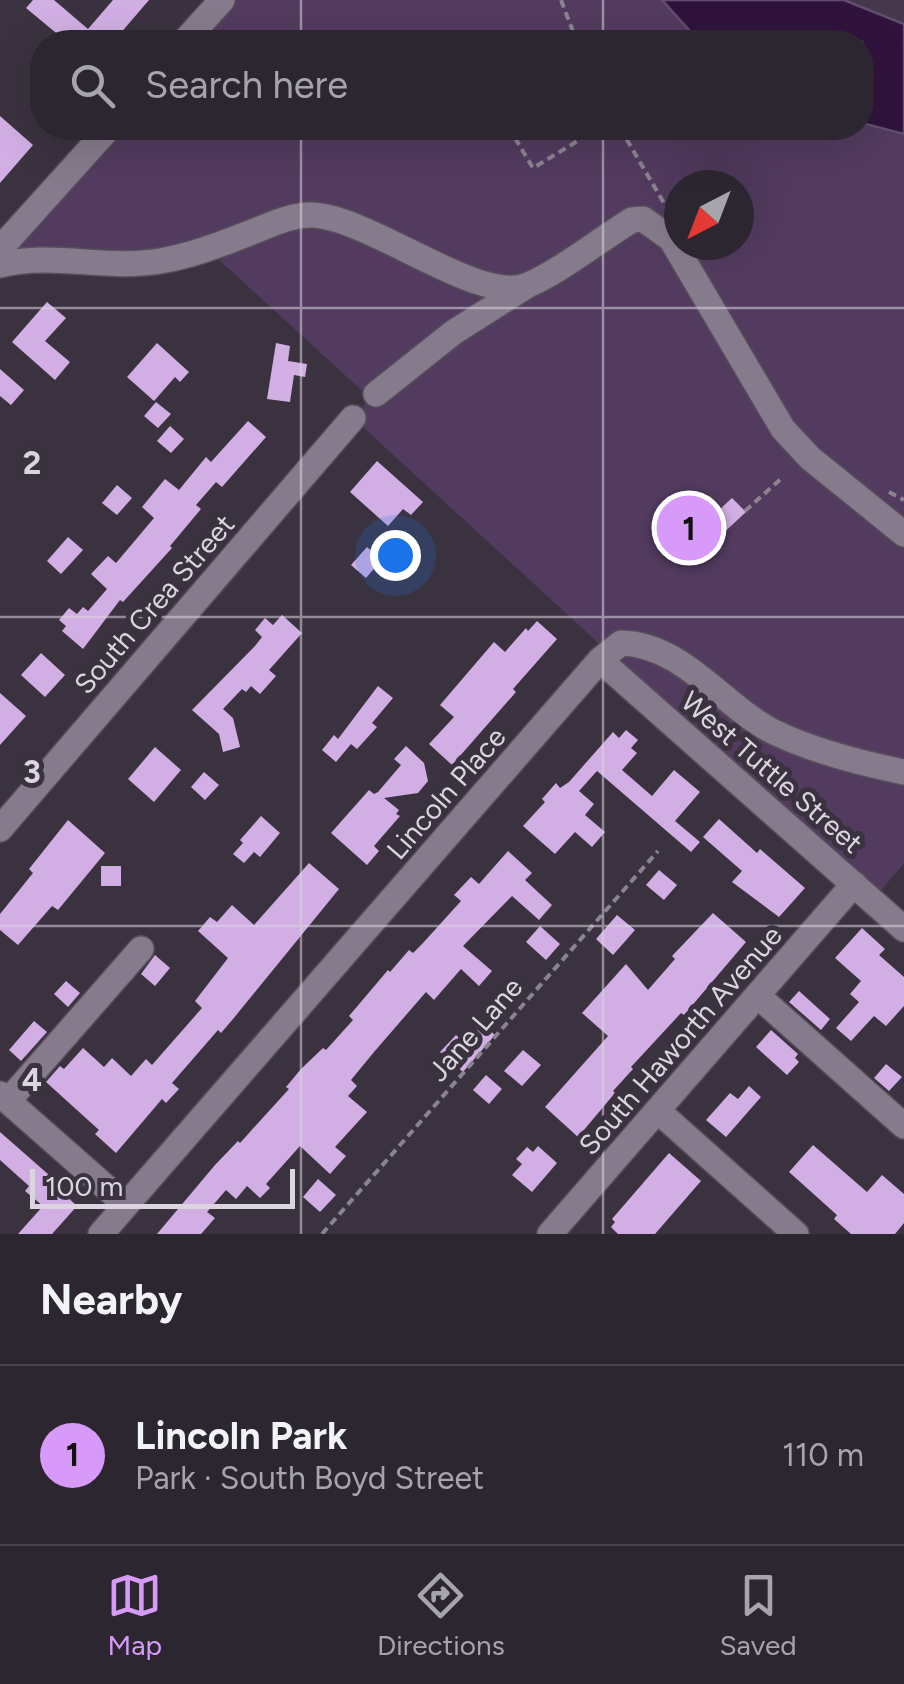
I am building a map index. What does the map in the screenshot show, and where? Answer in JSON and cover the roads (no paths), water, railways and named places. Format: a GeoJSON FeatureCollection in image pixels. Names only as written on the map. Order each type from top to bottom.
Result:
{"type":"FeatureCollection","features":[{"type":"Feature","properties":{"kind":"street"},"geometry":{"type":"LineString","coordinates":[[195,30],[222,0]]}},
{"type":"Feature","properties":{"kind":"street"},"geometry":{"type":"LineString","coordinates":[[0,250],[97,140]]}},
{"type":"Feature","properties":{"kind":"street"},"geometry":{"type":"LineString","coordinates":[[0,265],[52,260],[126,265],[162,261],[309,215],[336,218],[475,281],[525,287]]}},
{"type":"Feature","properties":{"kind":"street"},"geometry":{"type":"LineString","coordinates":[[376,394],[454,332],[632,220],[644,219],[671,239],[783,430],[810,458],[904,534]]}},
{"type":"Feature","properties":{"kind":"street","name":"South Crea Street"},"geometry":{"type":"LineString","coordinates":[[0,829],[353,418]]}},
{"type":"Feature","properties":{"kind":"street"},"geometry":{"type":"LineString","coordinates":[[600,660],[622,643],[638,643],[664,654],[771,730],[809,747],[904,772]]}},
{"type":"Feature","properties":{"kind":"street","name":"West Tuttle Street"},"geometry":{"type":"LineString","coordinates":[[600,660],[904,929]]}},
{"type":"Feature","properties":{"kind":"street","name":"Lincoln Place"},"geometry":{"type":"LineString","coordinates":[[100,1234],[600,660]]}},
{"type":"Feature","properties":{"kind":"street","name":"South Haworth Avenue"},"geometry":{"type":"LineString","coordinates":[[550,1234],[854,884]]}},
{"type":"Feature","properties":{"kind":"street"},"geometry":{"type":"LineString","coordinates":[[126,1205],[2,1097],[141,949]]}},
{"type":"Feature","properties":{"kind":"street"},"geometry":{"type":"LineString","coordinates":[[758,996],[904,1126]]}},
{"type":"Feature","properties":{"kind":"street"},"geometry":{"type":"LineString","coordinates":[[658,1112],[796,1234]]}},
{"type":"Feature","properties":{"kind":"place","name":"Lincoln Park"},"geometry":{"type":"Point","coordinates":[689,528]}}]}
